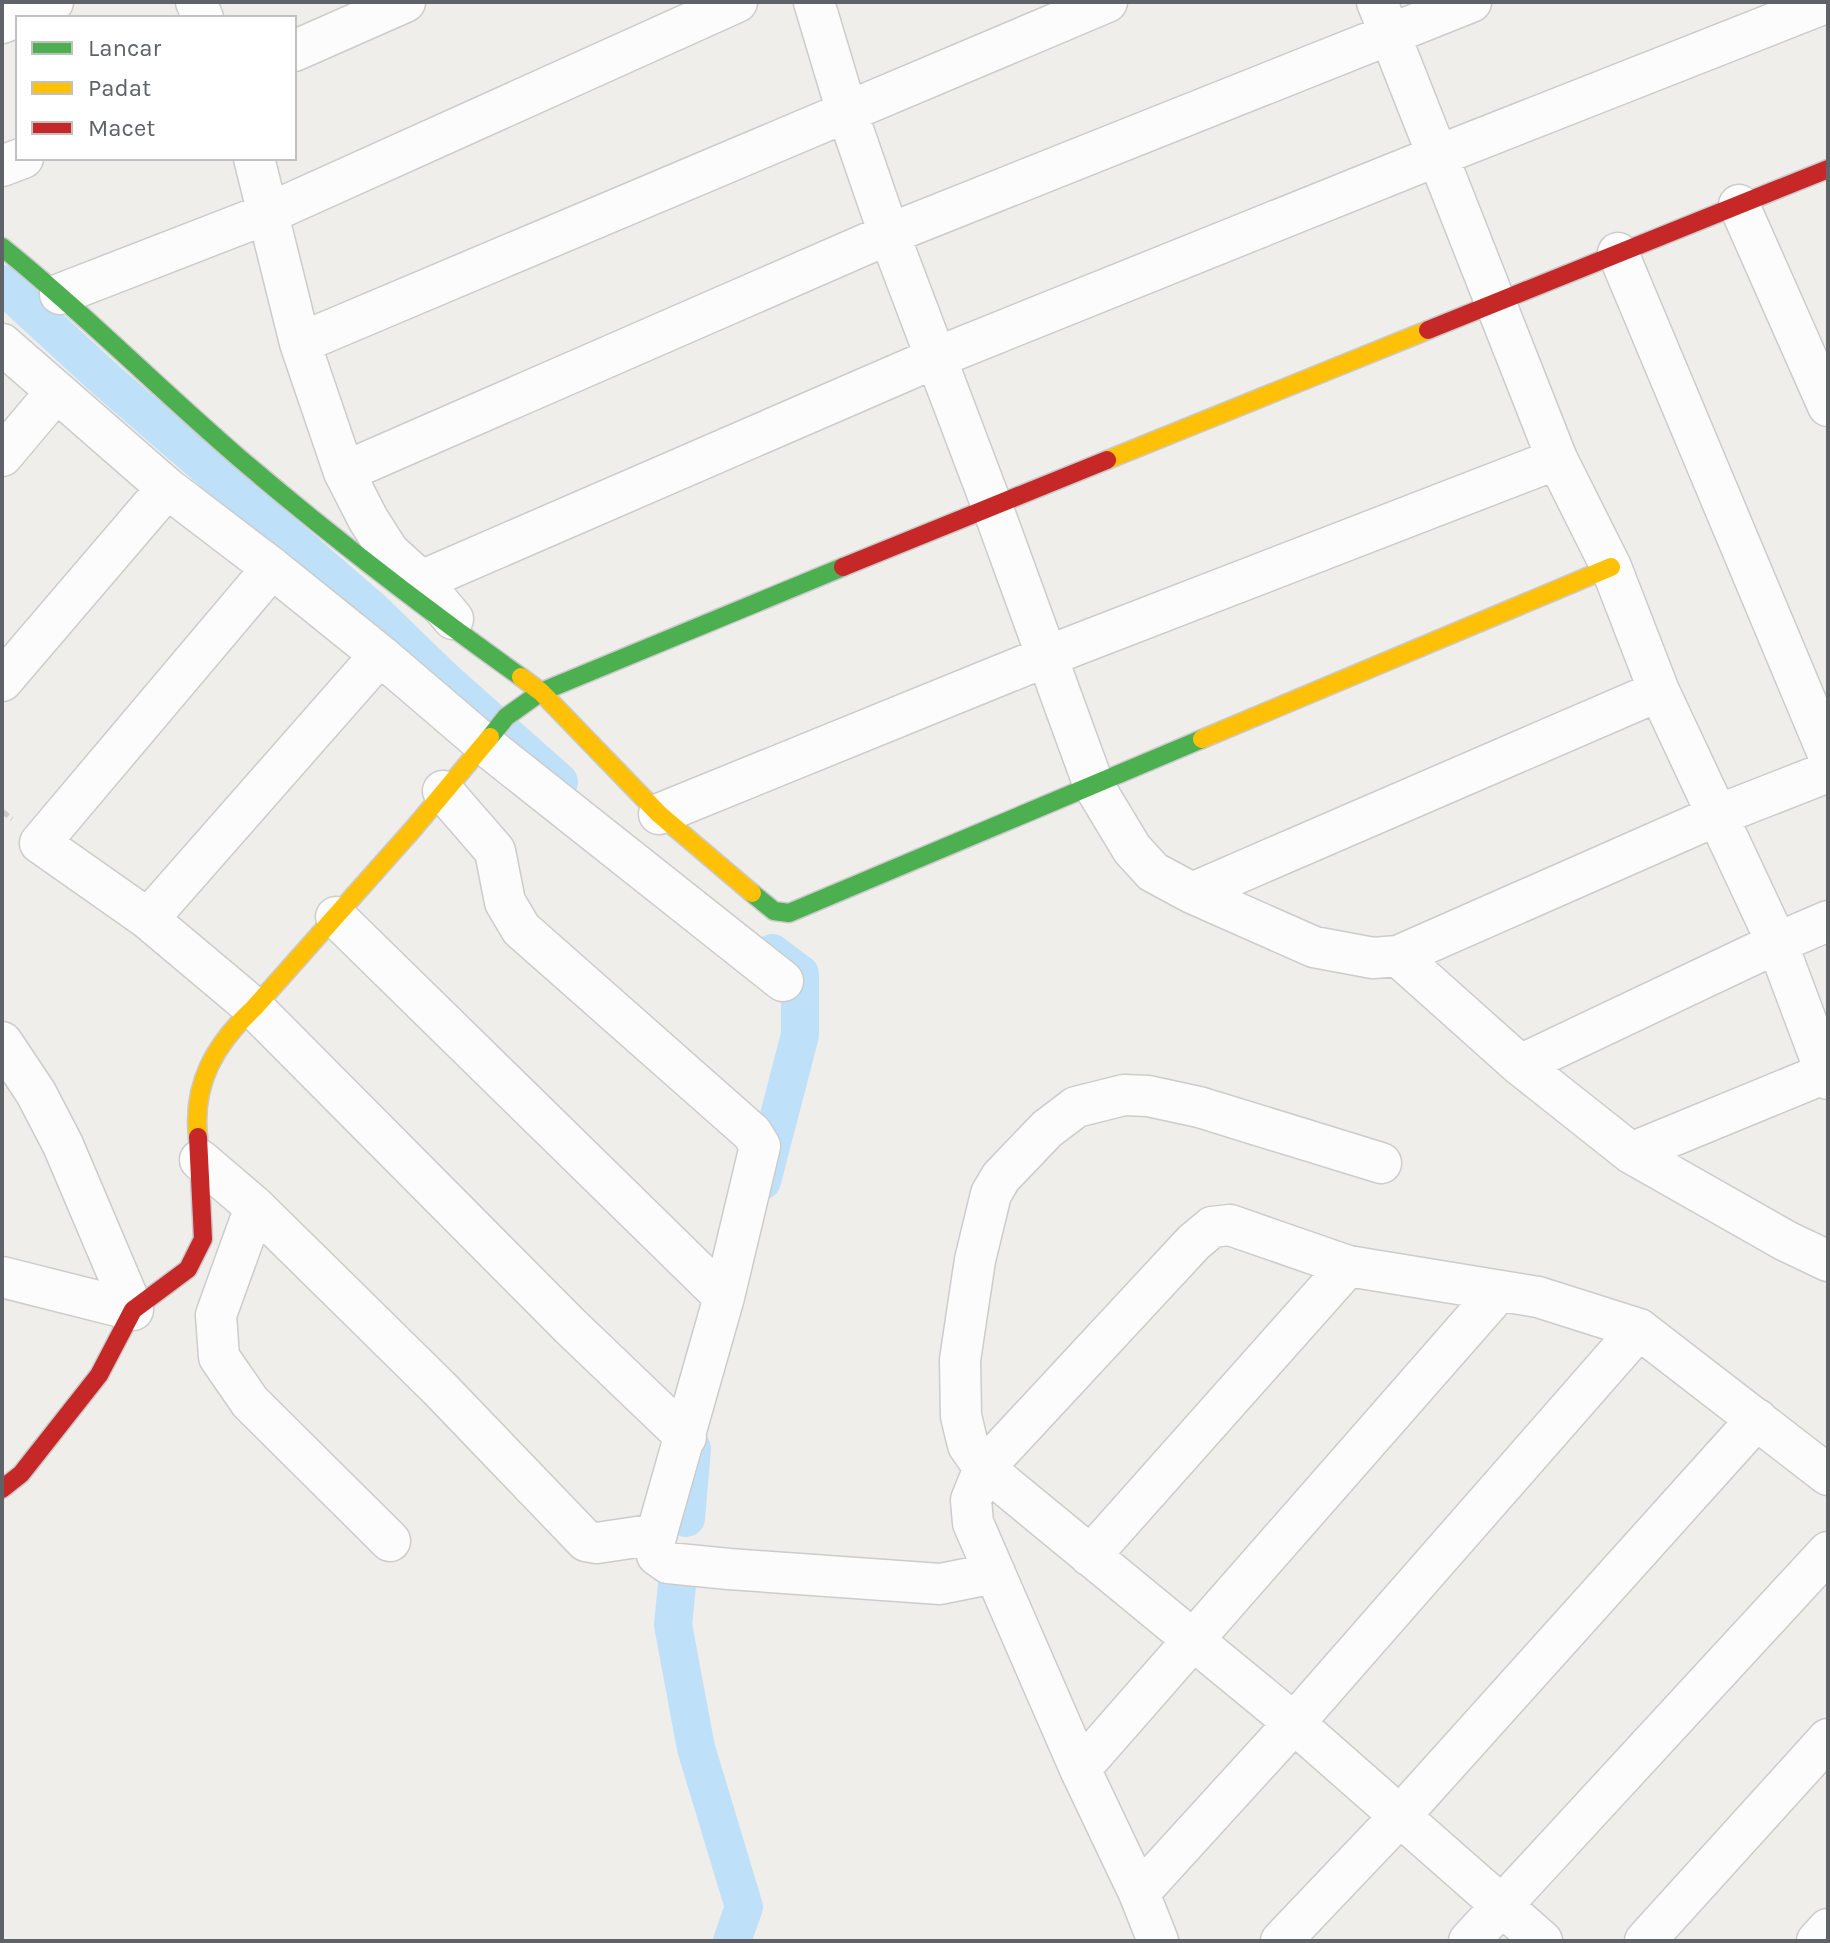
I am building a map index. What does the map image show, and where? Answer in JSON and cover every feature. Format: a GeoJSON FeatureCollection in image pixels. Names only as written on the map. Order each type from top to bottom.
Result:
{"type":"FeatureCollection","features":[{"type":"Feature","properties":{"kind":"street"},"geometry":{"type":"LineString","coordinates":[[19,16],[53,2]]}},
{"type":"Feature","properties":{"kind":"street"},"geometry":{"type":"LineString","coordinates":[[296,50],[405,2]]}},
{"type":"Feature","properties":{"kind":"street"},"geometry":{"type":"LineString","coordinates":[[60,294],[269,213],[737,2]]}},
{"type":"Feature","properties":{"kind":"street"},"geometry":{"type":"LineString","coordinates":[[814,2],[847,112],[889,234],[1094,786],[1142,861],[1153,872],[1192,893],[1314,947],[1373,958],[1398,956],[1718,815],[1828,772]]}},
{"type":"Feature","properties":{"kind":"street"},"geometry":{"type":"LineString","coordinates":[[300,343],[1107,2]]}},
{"type":"Feature","properties":{"kind":"street"},"geometry":{"type":"LineString","coordinates":[[344,472],[1384,18],[1471,2]]}},
{"type":"Feature","properties":{"kind":"street"},"geometry":{"type":"LineString","coordinates":[[421,581],[935,358],[1828,2]]}},
{"type":"Feature","properties":{"kind":"street"},"geometry":{"type":"LineString","coordinates":[[1384,18],[1557,459],[1611,567],[1659,691],[1777,943],[1827,1075],[1631,1153]]}},
{"type":"Feature","properties":{"kind":"street"},"geometry":{"type":"LineString","coordinates":[[255,160],[300,343],[344,472],[389,552],[421,581],[471,639]]}},
{"type":"Feature","properties":{"kind":"street"},"geometry":{"type":"LineString","coordinates":[[2,1489],[21,1474],[99,1375],[133,1310],[188,1269],[199,1250],[203,1239],[196,1122],[202,1083],[223,1039],[336,917],[495,730],[541,692],[1496,301],[1828,169]]}},
{"type":"Feature","properties":{"kind":"street"},"geometry":{"type":"LineString","coordinates":[[1739,205],[1828,406]]}},
{"type":"Feature","properties":{"kind":"street"},"geometry":{"type":"LineString","coordinates":[[2,247],[60,294],[237,456],[409,597],[541,692],[659,814],[774,911],[789,913],[1611,567]]}},
{"type":"Feature","properties":{"kind":"street"},"geometry":{"type":"LineString","coordinates":[[1618,253],[1828,754]]}},
{"type":"Feature","properties":{"kind":"street"},"geometry":{"type":"LineString","coordinates":[[2,344],[167,488],[380,655],[495,730],[783,981]]}},
{"type":"Feature","properties":{"kind":"street"},"geometry":{"type":"LineString","coordinates":[[2,456],[56,392]]}},
{"type":"Feature","properties":{"kind":"street"},"geometry":{"type":"LineString","coordinates":[[659,814],[1045,657],[1557,459]]}},
{"type":"Feature","properties":{"kind":"street"},"geometry":{"type":"LineString","coordinates":[[2,681],[167,488]]}},
{"type":"Feature","properties":{"kind":"street"},"geometry":{"type":"LineString","coordinates":[[272,568],[40,843],[148,919],[254,1008],[570,1326],[686,1437]]}},
{"type":"Feature","properties":{"kind":"street"},"geometry":{"type":"LineString","coordinates":[[148,919],[380,655]]}},
{"type":"Feature","properties":{"kind":"street"},"geometry":{"type":"LineString","coordinates":[[1192,893],[1659,691]]}},
{"type":"Feature","properties":{"kind":"street"},"geometry":{"type":"LineString","coordinates":[[443,791],[495,851],[505,902],[521,929],[757,1139],[760,1146],[724,1297],[654,1543],[657,1555],[668,1563],[940,1584],[995,1573]]}},
{"type":"Feature","properties":{"kind":"street"},"geometry":{"type":"LineString","coordinates":[[336,917],[724,1297]]}},
{"type":"Feature","properties":{"kind":"street"},"geometry":{"type":"LineString","coordinates":[[1520,1065],[1828,921]]}},
{"type":"Feature","properties":{"kind":"street"},"geometry":{"type":"LineString","coordinates":[[1398,956],[1520,1065],[1631,1153],[1786,1241],[1828,1261]]}},
{"type":"Feature","properties":{"kind":"street"},"geometry":{"type":"LineString","coordinates":[[2,1042],[36,1093],[63,1145],[133,1310]]}},
{"type":"Feature","properties":{"kind":"street"},"geometry":{"type":"LineString","coordinates":[[1381,1163],[1199,1107],[1148,1096],[1124,1095],[1076,1107],[1047,1129],[1001,1177],[991,1194],[975,1260],[960,1360],[961,1416],[968,1445],[984,1468],[1294,1723],[1542,1941]]}},
{"type":"Feature","properties":{"kind":"street"},"geometry":{"type":"LineString","coordinates":[[200,1160],[255,1207],[439,1388],[586,1541],[597,1543],[657,1534]]}},
{"type":"Feature","properties":{"kind":"street"},"geometry":{"type":"LineString","coordinates":[[255,1207],[216,1315],[219,1357],[250,1402],[390,1541]]}},
{"type":"Feature","properties":{"kind":"street"},"geometry":{"type":"LineString","coordinates":[[1158,1941],[973,1523],[971,1500],[984,1468],[1194,1242],[1212,1227],[1222,1223],[1230,1225],[1348,1266],[1561,1302],[1639,1329],[1828,1475]]}},
{"type":"Feature","properties":{"kind":"street"},"geometry":{"type":"LineString","coordinates":[[1090,1556],[1348,1266]]}},
{"type":"Feature","properties":{"kind":"street"},"geometry":{"type":"LineString","coordinates":[[2,1277],[133,1310]]}},
{"type":"Feature","properties":{"kind":"street"},"geometry":{"type":"LineString","coordinates":[[1080,1769],[1499,1291]]}},
{"type":"Feature","properties":{"kind":"street"},"geometry":{"type":"LineString","coordinates":[[1139,1893],[1294,1723],[1639,1329]]}},
{"type":"Feature","properties":{"kind":"street"},"geometry":{"type":"LineString","coordinates":[[1281,1941],[1400,1816],[1757,1419]]}},
{"type":"Feature","properties":{"kind":"street"},"geometry":{"type":"LineString","coordinates":[[1469,1941],[1828,1552]]}},
{"type":"Feature","properties":{"kind":"street"},"geometry":{"type":"LineString","coordinates":[[1645,1941],[1828,1739]]}},
{"type":"Feature","properties":{"kind":"street"},"geometry":{"type":"LineString","coordinates":[[1817,1941],[1828,1929]]}},
{"type":"Feature","properties":{"kind":"waterway"},"geometry":{"type":"LineString","coordinates":[[2,284],[104,378],[370,608],[440,676],[559,782]]}},
{"type":"Feature","properties":{"kind":"waterway"},"geometry":{"type":"LineString","coordinates":[[762,1181],[800,1035],[800,974],[772,953]]}},
{"type":"Feature","properties":{"kind":"waterway"},"geometry":{"type":"LineString","coordinates":[[686,1518],[692,1449]]}},
{"type":"Feature","properties":{"kind":"waterway"},"geometry":{"type":"LineString","coordinates":[[678,1575],[673,1625],[696,1748],[744,1907],[732,1941]]}},
{"type":"Feature","properties":{"kind":"traffic: fast"},"geometry":{"type":"LineString","coordinates":[[2,247],[272,486],[377,570],[521,677]]}},
{"type":"Feature","properties":{"kind":"traffic: fast"},"geometry":{"type":"LineString","coordinates":[[490,737],[506,717],[541,692],[843,567]]}},
{"type":"Feature","properties":{"kind":"traffic: fast"},"geometry":{"type":"LineString","coordinates":[[752,893],[774,911],[789,913],[1202,739]]}},
{"type":"Feature","properties":{"kind":"traffic: slow"},"geometry":{"type":"LineString","coordinates":[[1107,460],[1428,330]]}},
{"type":"Feature","properties":{"kind":"traffic: slow"},"geometry":{"type":"LineString","coordinates":[[1202,739],[1611,567]]}},
{"type":"Feature","properties":{"kind":"traffic: slow"},"geometry":{"type":"LineString","coordinates":[[521,677],[541,692],[659,814],[752,893]]}},
{"type":"Feature","properties":{"kind":"traffic: slow"},"geometry":{"type":"LineString","coordinates":[[198,1137],[197,1117],[203,1082],[228,1035],[414,828],[490,737]]}},
{"type":"Feature","properties":{"kind":"traffic: jam"},"geometry":{"type":"LineString","coordinates":[[1428,330],[1828,169]]}},
{"type":"Feature","properties":{"kind":"traffic: jam"},"geometry":{"type":"LineString","coordinates":[[843,567],[1107,460]]}},
{"type":"Feature","properties":{"kind":"traffic: jam"},"geometry":{"type":"LineString","coordinates":[[2,1489],[21,1474],[99,1375],[133,1310],[188,1269],[203,1239],[198,1137]]}}]}
